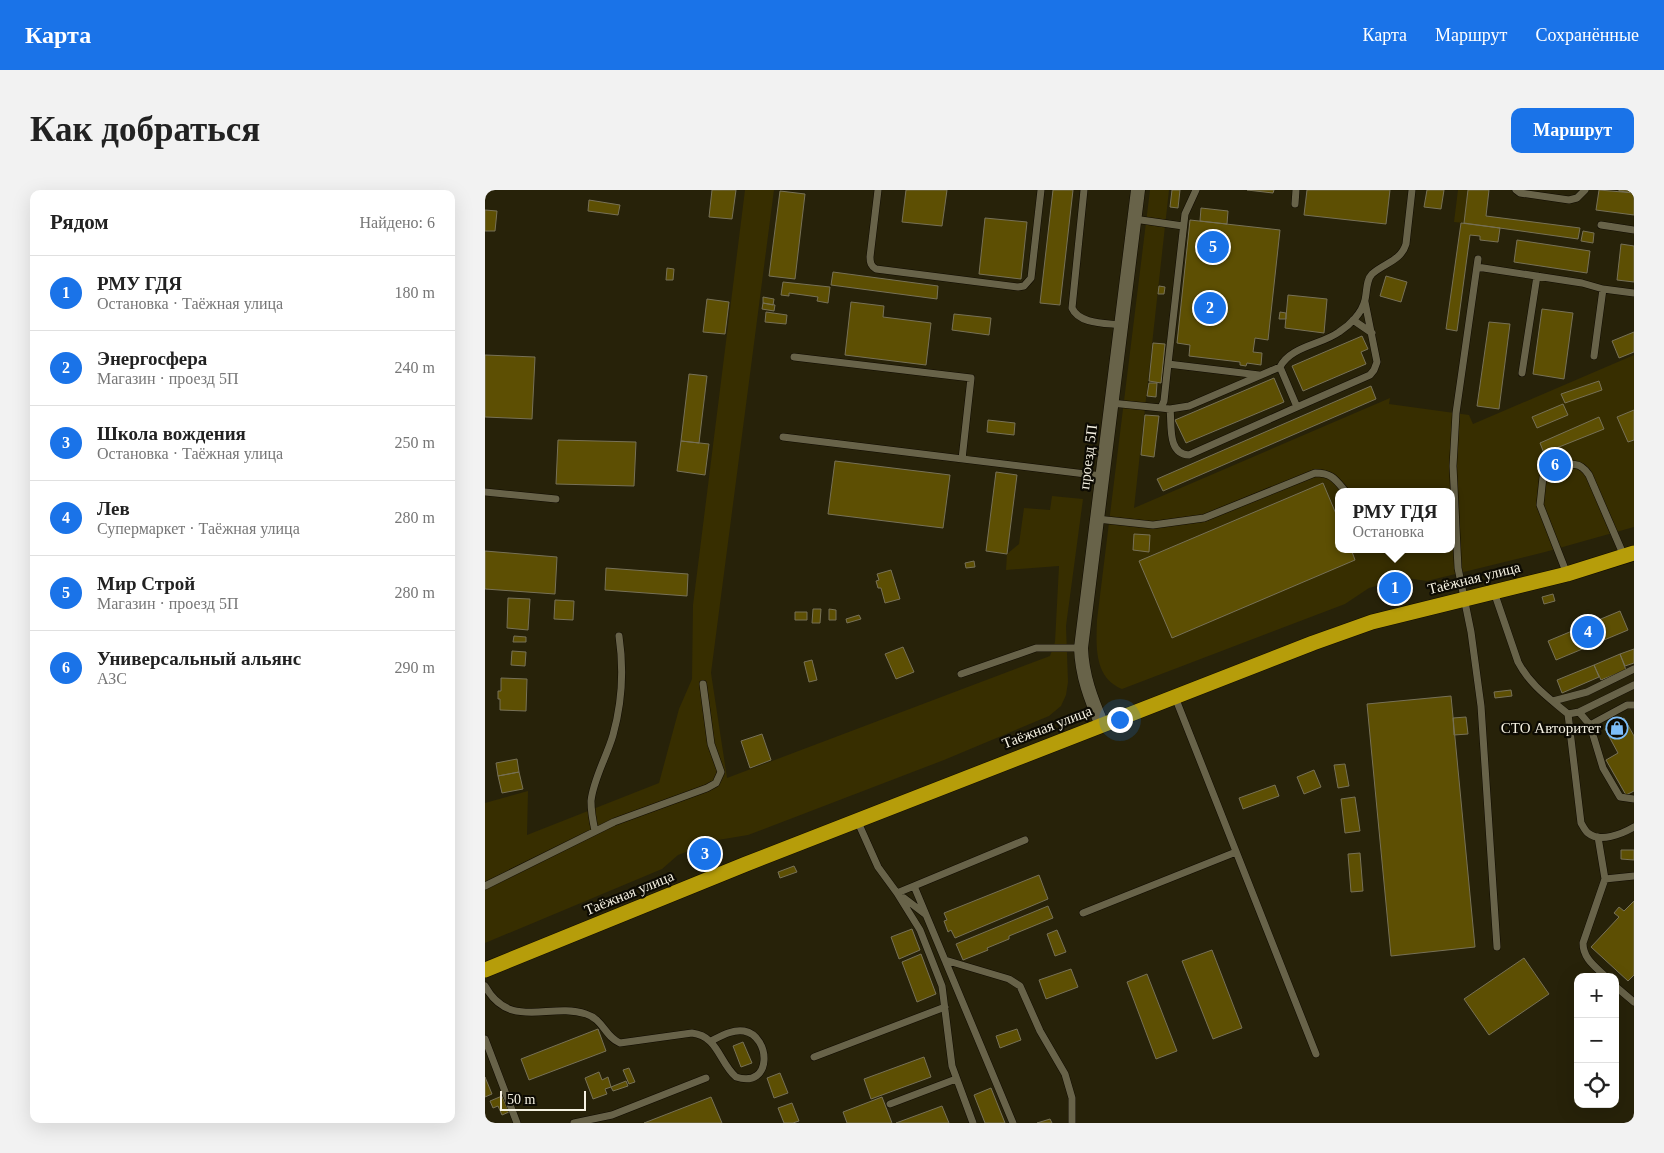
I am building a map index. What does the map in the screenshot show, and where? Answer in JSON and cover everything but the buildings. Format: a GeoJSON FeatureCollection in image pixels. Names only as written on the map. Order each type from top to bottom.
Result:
{"type":"FeatureCollection","features":[{"type":"Feature","properties":{"kind":"highway","name":"Таёжная улица"},"geometry":{"type":"LineString","coordinates":[[485,970],[857,820],[1345,631],[1465,598],[1567,574],[1629,554]]}},
{"type":"Feature","properties":{"kind":"street","name":"проезд 5П"},"geometry":{"type":"LineString","coordinates":[[1102,725],[1085,681],[1081,648],[1138,190]]}},
{"type":"Feature","properties":{"kind":"lane"},"geometry":{"type":"LineString","coordinates":[[878,190],[869,258],[870,264],[876,270],[1018,287],[1024,286],[1031,278],[1041,190]]}},
{"type":"Feature","properties":{"kind":"lane"},"geometry":{"type":"LineString","coordinates":[[1084,190],[1072,308],[1079,317],[1100,323],[1121,325]]}},
{"type":"Feature","properties":{"kind":"lane"},"geometry":{"type":"LineString","coordinates":[[1161,408],[1164,401],[1183,226],[1185,214],[1196,190]]}},
{"type":"Feature","properties":{"kind":"lane"},"geometry":{"type":"LineString","coordinates":[[1295,204],[1297,190]]}},
{"type":"Feature","properties":{"kind":"lane"},"geometry":{"type":"LineString","coordinates":[[1170,409],[1173,444],[1176,451],[1182,455],[1189,455],[1370,375],[1377,362],[1365,302],[1369,280],[1372,274],[1404,252],[1412,190]]}},
{"type":"Feature","properties":{"kind":"lane"},"geometry":{"type":"LineString","coordinates":[[1516,190],[1520,193],[1569,200],[1577,198],[1585,190]]}},
{"type":"Feature","properties":{"kind":"lane"},"geometry":{"type":"LineString","coordinates":[[1134,219],[1183,226]]}},
{"type":"Feature","properties":{"kind":"lane"},"geometry":{"type":"LineString","coordinates":[[1601,225],[1634,230]]}},
{"type":"Feature","properties":{"kind":"lane"},"geometry":{"type":"LineString","coordinates":[[1454,488],[1453,466],[1456,413],[1477,263],[1537,276],[1582,283],[1603,289],[1634,293]]}},
{"type":"Feature","properties":{"kind":"lane"},"geometry":{"type":"LineString","coordinates":[[1522,373],[1537,276]]}},
{"type":"Feature","properties":{"kind":"lane"},"geometry":{"type":"LineString","coordinates":[[1594,356],[1603,289]]}},
{"type":"Feature","properties":{"kind":"lane"},"geometry":{"type":"LineString","coordinates":[[1111,403],[1170,409],[1189,406],[1280,367],[1287,357],[1331,337],[1353,320],[1365,302]]}},
{"type":"Feature","properties":{"kind":"lane"},"geometry":{"type":"LineString","coordinates":[[1353,320],[1372,333]]}},
{"type":"Feature","properties":{"kind":"lane"},"geometry":{"type":"LineString","coordinates":[[794,357],[971,378],[962,459]]}},
{"type":"Feature","properties":{"kind":"lane"},"geometry":{"type":"LineString","coordinates":[[1168,364],[1260,375]]}},
{"type":"Feature","properties":{"kind":"lane"},"geometry":{"type":"LineString","coordinates":[[1280,367],[1297,408]]}},
{"type":"Feature","properties":{"kind":"lane"},"geometry":{"type":"LineString","coordinates":[[783,437],[1102,476]]}},
{"type":"Feature","properties":{"kind":"lane"},"geometry":{"type":"LineString","coordinates":[[1567,574],[1540,501],[1543,477],[1568,464],[1581,466],[1589,475],[1629,554]]}},
{"type":"Feature","properties":{"kind":"lane"},"geometry":{"type":"LineString","coordinates":[[1097,519],[1153,525],[1204,518],[1315,473],[1327,473],[1342,488]]}},
{"type":"Feature","properties":{"kind":"lane"},"geometry":{"type":"LineString","coordinates":[[485,492],[556,499]]}},
{"type":"Feature","properties":{"kind":"lane"},"geometry":{"type":"LineString","coordinates":[[1455,504],[1458,561],[1481,706],[1497,947]]}},
{"type":"Feature","properties":{"kind":"lane"},"geometry":{"type":"LineString","coordinates":[[1494,592],[1523,672],[1533,685],[1568,714],[1581,823],[1587,833],[1598,837],[1613,836],[1634,827]]}},
{"type":"Feature","properties":{"kind":"lane"},"geometry":{"type":"LineString","coordinates":[[595,832],[591,810],[593,792],[613,733],[620,702],[623,673],[619,636]]}},
{"type":"Feature","properties":{"kind":"lane"},"geometry":{"type":"LineString","coordinates":[[961,674],[1036,648],[1081,648]]}},
{"type":"Feature","properties":{"kind":"lane"},"geometry":{"type":"LineString","coordinates":[[1553,701],[1587,692],[1634,669]]}},
{"type":"Feature","properties":{"kind":"lane"},"geometry":{"type":"LineString","coordinates":[[485,886],[615,822],[707,788],[716,782],[721,772],[711,744],[703,684]]}},
{"type":"Feature","properties":{"kind":"lane"},"geometry":{"type":"LineString","coordinates":[[1568,714],[1579,712],[1634,685]]}},
{"type":"Feature","properties":{"kind":"lane"},"geometry":{"type":"LineString","coordinates":[[1175,697],[1316,1054]]}},
{"type":"Feature","properties":{"kind":"lane"},"geometry":{"type":"LineString","coordinates":[[1590,725],[1627,705],[1634,705]]}},
{"type":"Feature","properties":{"kind":"lane"},"geometry":{"type":"LineString","coordinates":[[1579,712],[1590,725],[1603,768],[1621,797],[1634,799]]}},
{"type":"Feature","properties":{"kind":"lane"},"geometry":{"type":"LineString","coordinates":[[857,820],[878,867],[920,930],[941,986],[952,1066],[973,1123]]}},
{"type":"Feature","properties":{"kind":"lane"},"geometry":{"type":"LineString","coordinates":[[1598,837],[1605,879],[1583,943],[1583,951],[1587,958],[1602,973]]}},
{"type":"Feature","properties":{"kind":"lane"},"geometry":{"type":"LineString","coordinates":[[897,893],[1025,840]]}},
{"type":"Feature","properties":{"kind":"lane"},"geometry":{"type":"LineString","coordinates":[[1083,913],[1236,852]]}},
{"type":"Feature","properties":{"kind":"lane"},"geometry":{"type":"LineString","coordinates":[[1605,879],[1634,876]]}},
{"type":"Feature","properties":{"kind":"lane"},"geometry":{"type":"LineString","coordinates":[[914,886],[1013,1123]]}},
{"type":"Feature","properties":{"kind":"lane"},"geometry":{"type":"LineString","coordinates":[[897,893],[926,914]]}},
{"type":"Feature","properties":{"kind":"lane"},"geometry":{"type":"LineString","coordinates":[[945,960],[1009,979],[1020,986],[1040,1031],[1065,1074],[1072,1098],[1072,1123]]}},
{"type":"Feature","properties":{"kind":"lane"},"geometry":{"type":"LineString","coordinates":[[485,986],[498,1002],[514,1011],[577,1012],[586,1014],[599,1021],[611,1038],[620,1044],[692,1033],[701,1035],[711,1041],[726,1066],[736,1077],[748,1079],[762,1071],[764,1066],[763,1053],[760,1044],[750,1033],[731,1032],[711,1041]]}},
{"type":"Feature","properties":{"kind":"lane"},"geometry":{"type":"LineString","coordinates":[[1619,989],[1634,1002]]}},
{"type":"Feature","properties":{"kind":"lane"},"geometry":{"type":"LineString","coordinates":[[814,1057],[945,1007]]}},
{"type":"Feature","properties":{"kind":"lane"},"geometry":{"type":"LineString","coordinates":[[485,1040],[517,1123]]}},
{"type":"Feature","properties":{"kind":"lane"},"geometry":{"type":"LineString","coordinates":[[574,1123],[611,1115],[706,1078]]}},
{"type":"Feature","properties":{"kind":"lane"},"geometry":{"type":"LineString","coordinates":[[890,1104],[956,1079]]}},
{"type":"Feature","properties":{"kind":"shaded area"},"geometry":{"type":"Polygon","coordinates":[[[745,190],[774,190],[711,673],[727,778],[1050,656],[1055,642],[1059,566],[1006,570],[1007,554],[1019,544],[1024,508],[1050,510],[1052,496],[1083,499],[1066,626],[1068,682],[1066,695],[1061,706],[1049,716],[944,760],[748,835],[718,840],[678,855],[662,869],[485,943],[485,803],[528,791],[527,835],[659,783],[679,709],[692,679],[693,605],[745,190]]]}},
{"type":"Feature","properties":{"kind":"shaded area"},"geometry":{"type":"Polygon","coordinates":[[[1150,190],[1169,190],[1134,508],[1390,398],[1389,404],[1469,415],[1473,424],[1634,355],[1634,527],[1545,552],[1427,581],[1406,578],[1369,588],[1345,604],[1122,689],[1106,677],[1099,660],[1097,620],[1150,190]]]}},
{"type":"Feature","properties":{"kind":"shaded area"},"geometry":{"type":"Polygon","coordinates":[[[1458,190],[1468,190],[1464,223],[1454,222],[1458,190]]]}},
{"type":"Feature","properties":{"kind":"place","name":"Мир Строй"},"geometry":{"type":"Point","coordinates":[1213,247]}},
{"type":"Feature","properties":{"kind":"place","name":"Энергосфера"},"geometry":{"type":"Point","coordinates":[1210,308]}},
{"type":"Feature","properties":{"kind":"place","name":"Универсальный альянс"},"geometry":{"type":"Point","coordinates":[1555,465]}},
{"type":"Feature","properties":{"kind":"place","name":"РМУ ГДЯ"},"geometry":{"type":"Point","coordinates":[1395,588]}},
{"type":"Feature","properties":{"kind":"place","name":"Лев"},"geometry":{"type":"Point","coordinates":[1588,632]}},
{"type":"Feature","properties":{"kind":"place","name":"СТО Авторитет"},"geometry":{"type":"Point","coordinates":[1617,728]}},
{"type":"Feature","properties":{"kind":"place","name":"Школа вождения"},"geometry":{"type":"Point","coordinates":[705,854]}}]}
